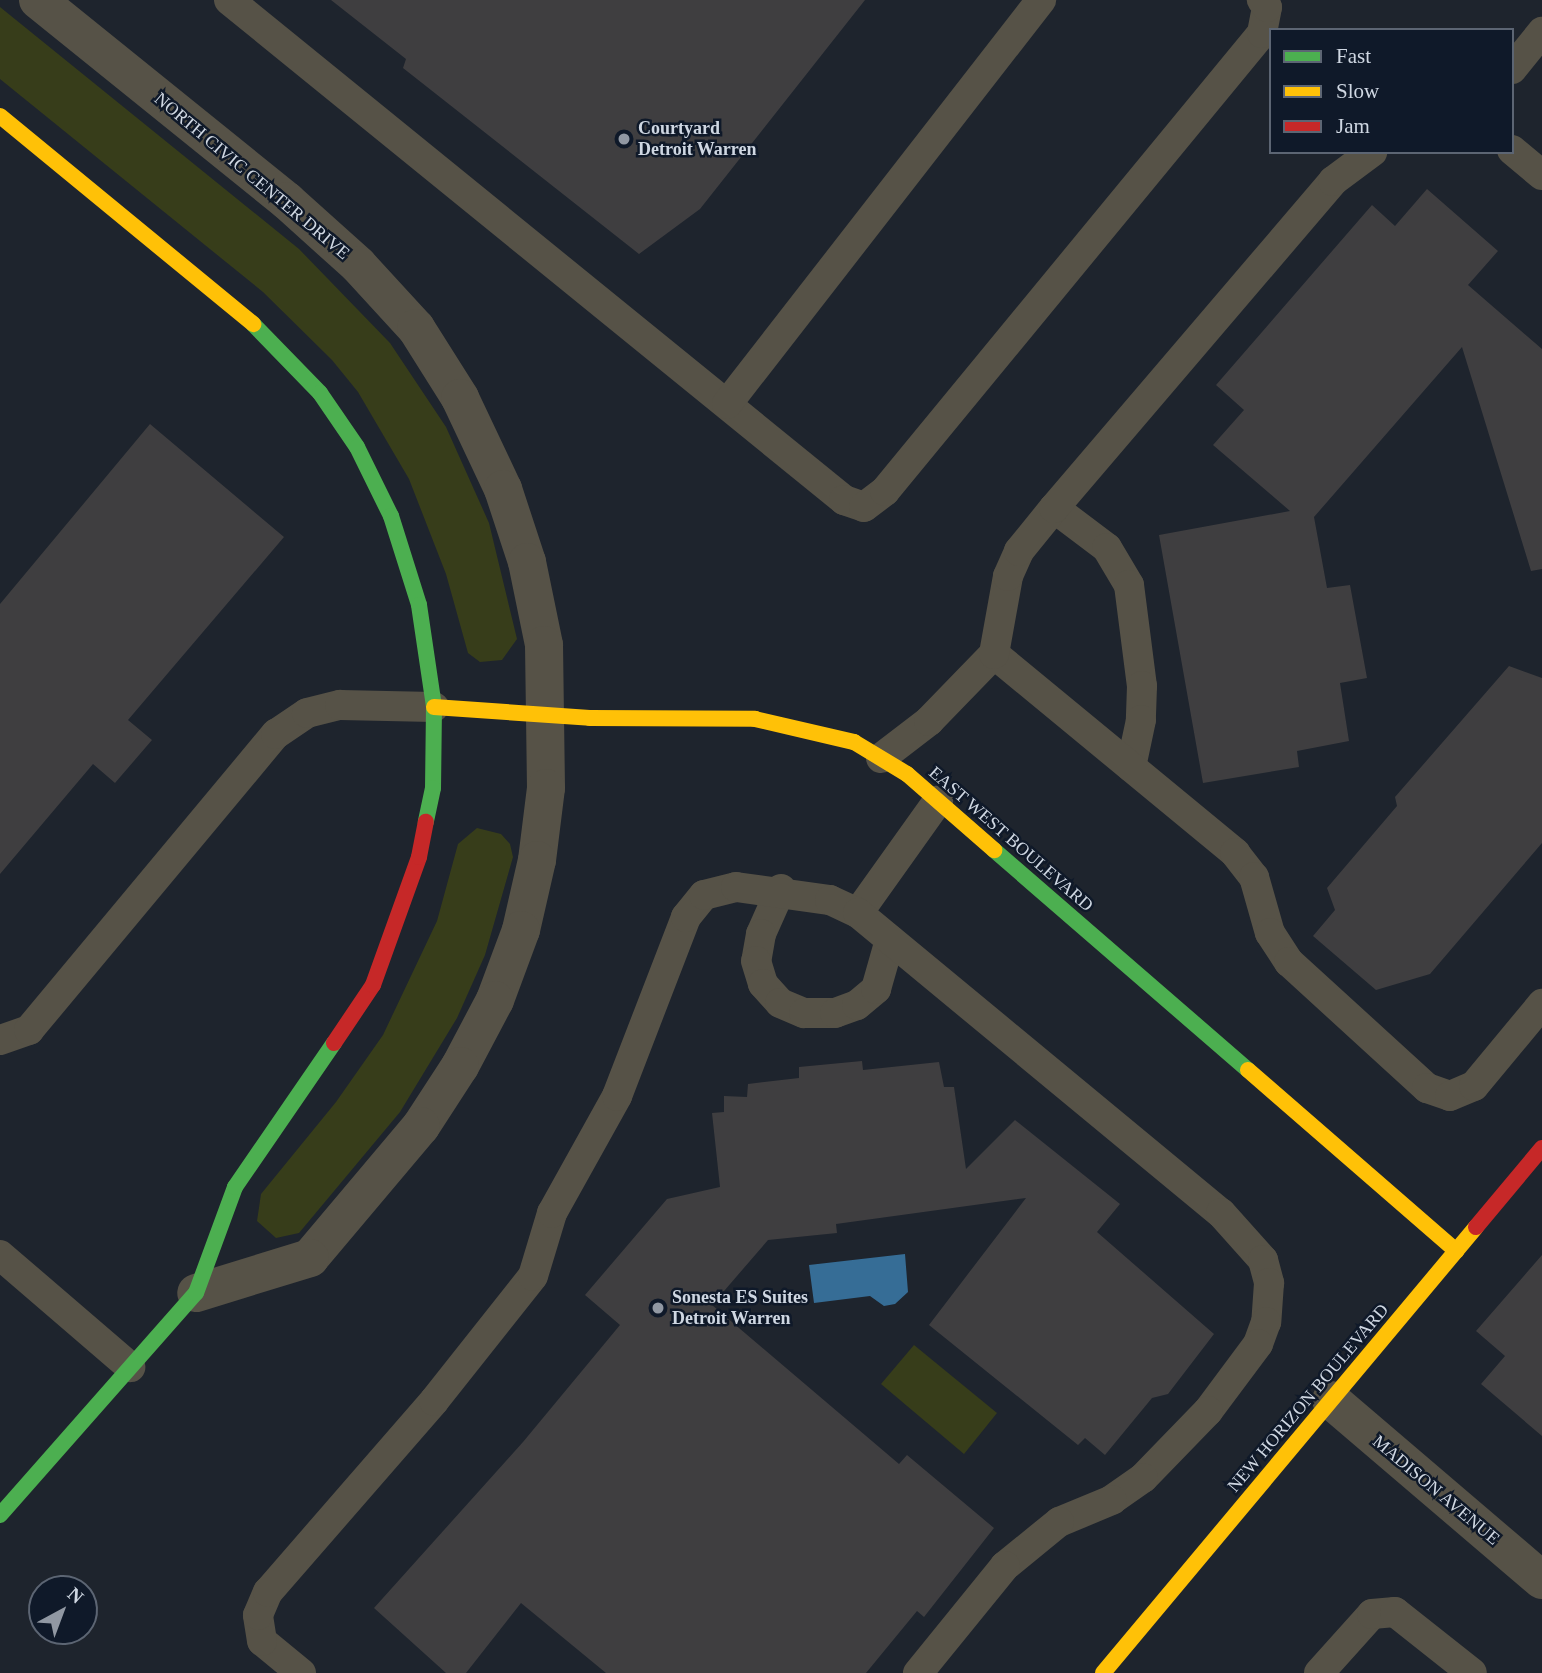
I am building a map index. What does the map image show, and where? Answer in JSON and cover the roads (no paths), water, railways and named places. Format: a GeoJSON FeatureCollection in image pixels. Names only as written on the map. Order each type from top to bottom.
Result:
{"type":"FeatureCollection","features":[{"type":"Feature","properties":{"kind":"street","name":"NORTH CIVIC CENTER DRIVE"},"geometry":{"type":"LineString","coordinates":[[38,0],[287,201],[358,264],[416,328],[460,398],[503,489],[527,562],[544,645],[548,714],[544,800],[521,930],[495,1000],[460,1066],[421,1126],[310,1258],[196,1293]]}},
{"type":"Feature","properties":{"kind":"street"},"geometry":{"type":"LineString","coordinates":[[0,117],[203,280],[266,335],[320,393],[357,447],[391,516],[419,605],[434,707],[433,788],[419,857],[397,927],[373,985],[332,1051],[234,1187],[196,1293],[0,1515]]}},
{"type":"Feature","properties":{"kind":"street","name":"EAST WEST BOULEVARD"},"geometry":{"type":"LineString","coordinates":[[434,707],[548,714],[755,719],[854,742],[881,758],[938,801],[1456,1251]]}},
{"type":"Feature","properties":{"kind":"street","name":"NEW HORIZON BOULEVARD"},"geometry":{"type":"LineString","coordinates":[[1103,1673],[1542,1147]]}},
{"type":"Feature","properties":{"kind":"street","name":"MADISON AVENUE"},"geometry":{"type":"LineString","coordinates":[[1331,1400],[1542,1580]]}},
{"type":"Feature","properties":{"kind":"lane"},"geometry":{"type":"LineString","coordinates":[[229,0],[844,500],[864,507],[885,491],[1262,33],[1267,7],[1262,0]]}},
{"type":"Feature","properties":{"kind":"lane"},"geometry":{"type":"LineString","coordinates":[[727,404],[1041,0]]}},
{"type":"Feature","properties":{"kind":"lane"},"geometry":{"type":"LineString","coordinates":[[1514,67],[1542,32]]}},
{"type":"Feature","properties":{"kind":"lane"},"geometry":{"type":"LineString","coordinates":[[1514,152],[1542,175]]}},
{"type":"Feature","properties":{"kind":"lane"},"geometry":{"type":"LineString","coordinates":[[881,758],[929,721],[994,654],[1008,576],[1019,551],[1333,181],[1369,154]]}},
{"type":"Feature","properties":{"kind":"lane"},"geometry":{"type":"LineString","coordinates":[[1054,508],[1107,548],[1129,585],[1142,686],[1141,720],[1131,767]]}},
{"type":"Feature","properties":{"kind":"lane"},"geometry":{"type":"LineString","coordinates":[[994,654],[1235,853],[1254,877],[1270,933],[1289,962],[1427,1088],[1450,1096],[1474,1086],[1542,1004]]}},
{"type":"Feature","properties":{"kind":"lane"},"geometry":{"type":"LineString","coordinates":[[0,1040],[29,1030],[276,734],[307,713],[340,705],[434,707]]}},
{"type":"Feature","properties":{"kind":"lane"},"geometry":{"type":"LineString","coordinates":[[859,914],[938,801]]}},
{"type":"Feature","properties":{"kind":"lane"},"geometry":{"type":"LineString","coordinates":[[301,1673],[262,1641],[258,1615],[268,1592],[434,1401],[533,1276],[552,1213],[617,1096],[686,917],[704,895],[736,887],[781,889],[830,900],[859,914],[1221,1213],[1263,1260],[1269,1283],[1266,1322],[1258,1344],[1208,1412],[1143,1478],[1112,1500],[1059,1522],[1005,1566],[918,1673]]}},
{"type":"Feature","properties":{"kind":"lane"},"geometry":{"type":"LineString","coordinates":[[781,889],[761,934],[756,961],[763,984],[780,1003],[804,1013],[835,1013],[857,1005],[876,989],[890,940]]}},
{"type":"Feature","properties":{"kind":"lane"},"geometry":{"type":"LineString","coordinates":[[0,1255],[130,1367]]}},
{"type":"Feature","properties":{"kind":"lane"},"geometry":{"type":"LineString","coordinates":[[1320,1673],[1372,1614],[1395,1612],[1472,1673]]}},
{"type":"Feature","properties":{"kind":"water"},"geometry":{"type":"Polygon","coordinates":[[[905,1254],[908,1292],[895,1304],[884,1306],[870,1296],[814,1303],[809,1265],[905,1254]]]}},
{"type":"Feature","properties":{"kind":"place","name":"Courtyard Detroit Warren"},"geometry":{"type":"Point","coordinates":[624,139]}},
{"type":"Feature","properties":{"kind":"place","name":"Sonesta ES Suites Detroit Warren"},"geometry":{"type":"Point","coordinates":[658,1308]}}]}
